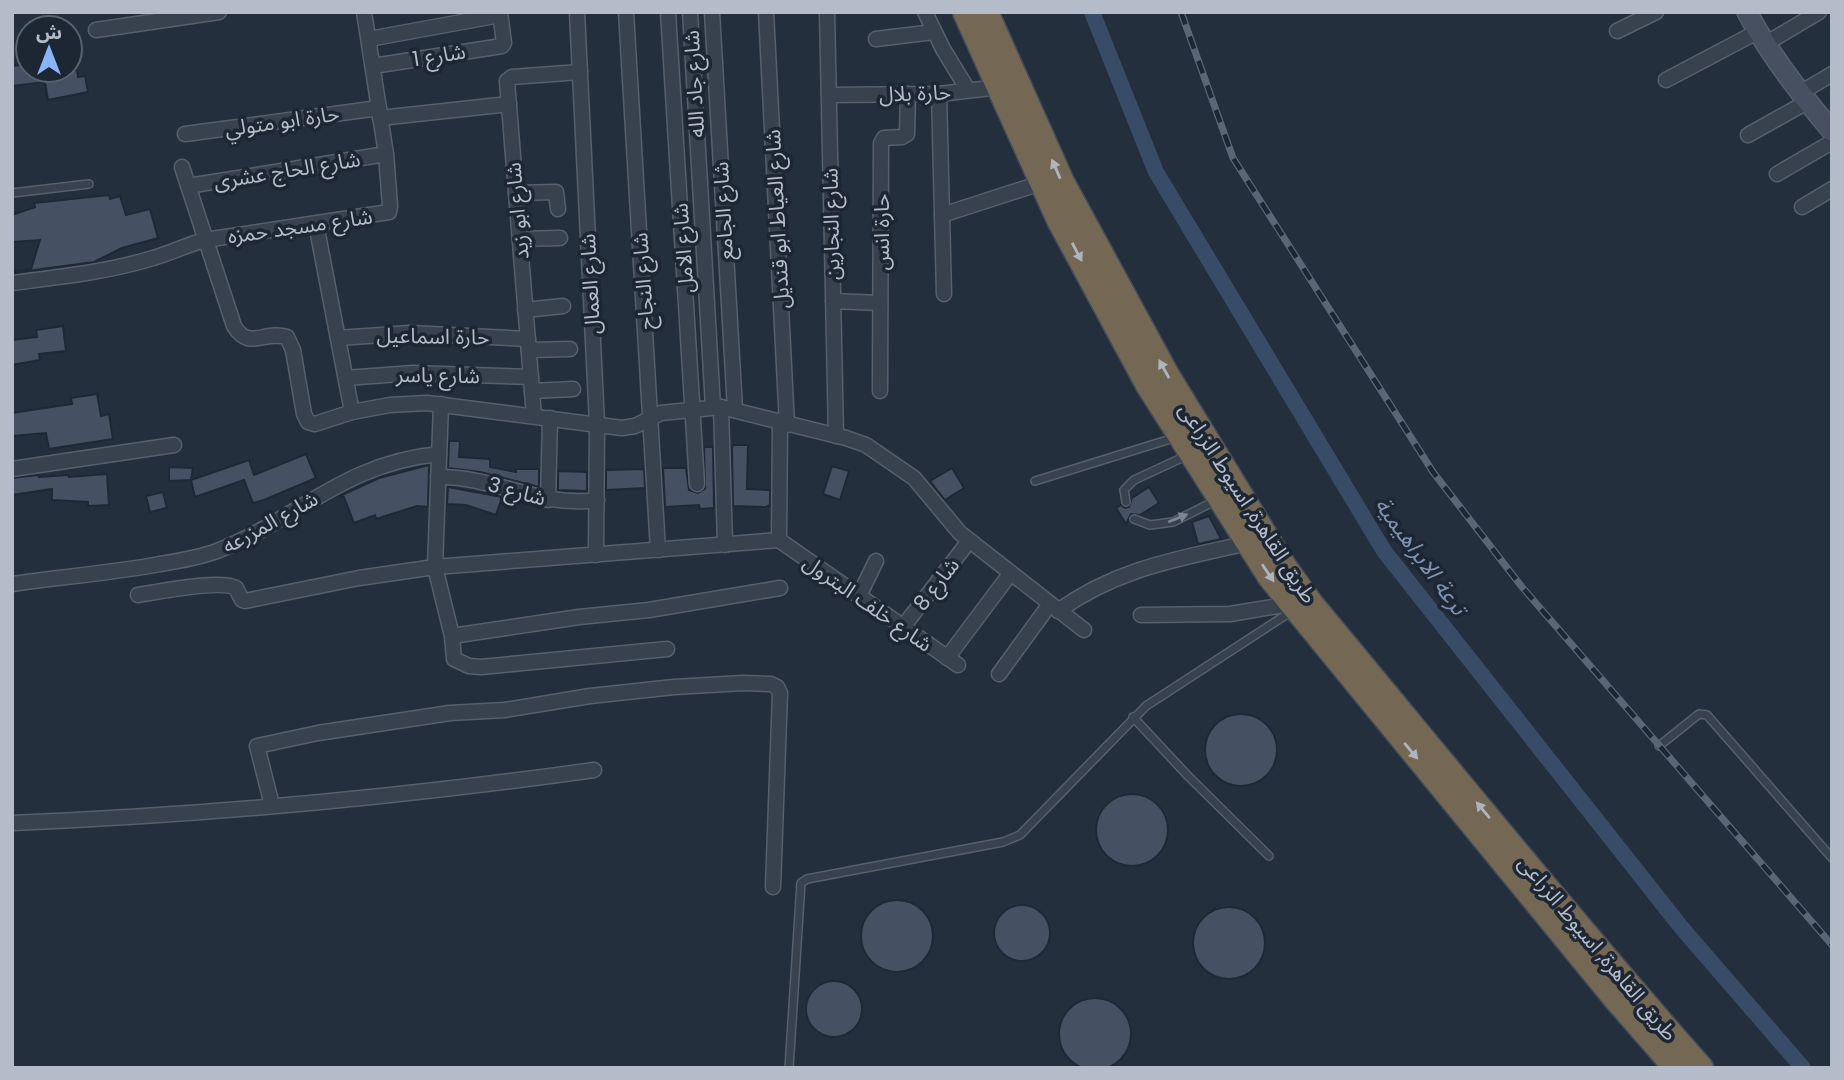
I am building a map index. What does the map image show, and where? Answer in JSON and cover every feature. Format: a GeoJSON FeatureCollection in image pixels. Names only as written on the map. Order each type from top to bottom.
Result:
{"type":"FeatureCollection","features":[{"type":"Feature","properties":{"kind":"highway","name":"طريق القاهرة, اسيوط الزراعى"},"geometry":{"type":"LineString","coordinates":[[965,12],[1041,183],[1148,385],[1186,444],[1229,494],[1312,605],[1621,976],[1702,1068]]}},
{"type":"Feature","properties":{"kind":"highway","name":"طريق القاهرة, اسيوط الزراعى"},"geometry":{"type":"LineString","coordinates":[[986,12],[1062,183],[1229,494],[1248,543],[1292,607],[1605,987],[1676,1068]]}},
{"type":"Feature","properties":{"kind":"main road"},"geometry":{"type":"LineString","coordinates":[[1747,12],[1761,38],[1804,97],[1829,122]]}},
{"type":"Feature","properties":{"kind":"street"},"geometry":{"type":"LineString","coordinates":[[96,30],[219,12]]}},
{"type":"Feature","properties":{"kind":"street"},"geometry":{"type":"LineString","coordinates":[[364,12],[386,154]]}},
{"type":"Feature","properties":{"kind":"street","name":"شارع العمال"},"geometry":{"type":"LineString","coordinates":[[577,12],[597,424],[596,555]]}},
{"type":"Feature","properties":{"kind":"street","name":"شارع النجاح"},"geometry":{"type":"LineString","coordinates":[[626,12],[658,550]]}},
{"type":"Feature","properties":{"kind":"street","name":"شارع الامل"},"geometry":{"type":"LineString","coordinates":[[668,12],[697,484]]}},
{"type":"Feature","properties":{"kind":"street","name":"شارع جاد الله"},"geometry":{"type":"LineString","coordinates":[[690,12],[723,408],[725,545]]}},
{"type":"Feature","properties":{"kind":"street","name":"شارع الجامع"},"geometry":{"type":"LineString","coordinates":[[712,12],[723,408]]}},
{"type":"Feature","properties":{"kind":"street","name":"شارع العياط ابو قنديل"},"geometry":{"type":"LineString","coordinates":[[766,12],[784,424],[779,541]]}},
{"type":"Feature","properties":{"kind":"street","name":"شارع النجارين"},"geometry":{"type":"LineString","coordinates":[[827,12],[836,436]]}},
{"type":"Feature","properties":{"kind":"street"},"geometry":{"type":"LineString","coordinates":[[925,12],[968,90]]}},
{"type":"Feature","properties":{"kind":"street"},"geometry":{"type":"LineString","coordinates":[[1617,31],[1656,12]]}},
{"type":"Feature","properties":{"kind":"street"},"geometry":{"type":"LineString","coordinates":[[1666,80],[1819,12]]}},
{"type":"Feature","properties":{"kind":"street"},"geometry":{"type":"LineString","coordinates":[[369,38],[500,13]]}},
{"type":"Feature","properties":{"kind":"street","name":"شارع 1"},"geometry":{"type":"LineString","coordinates":[[373,66],[502,46],[504,43],[500,13]]}},
{"type":"Feature","properties":{"kind":"street"},"geometry":{"type":"LineString","coordinates":[[876,39],[934,32]]}},
{"type":"Feature","properties":{"kind":"street","name":"شارع ابو زيد"},"geometry":{"type":"LineString","coordinates":[[534,416],[507,83],[512,77],[580,72]]}},
{"type":"Feature","properties":{"kind":"street"},"geometry":{"type":"LineString","coordinates":[[1748,135],[1804,97],[1832,74]]}},
{"type":"Feature","properties":{"kind":"street","name":"حارة بلال"},"geometry":{"type":"LineString","coordinates":[[829,95],[939,94],[1000,87]]}},
{"type":"Feature","properties":{"kind":"street","name":"حارة انس"},"geometry":{"type":"LineString","coordinates":[[880,391],[881,141],[884,138],[907,134],[908,94]]}},
{"type":"Feature","properties":{"kind":"street"},"geometry":{"type":"LineString","coordinates":[[939,94],[944,294]]}},
{"type":"Feature","properties":{"kind":"street","name":"حارة ابو متولي"},"geometry":{"type":"LineString","coordinates":[[185,134],[380,113],[509,104]]}},
{"type":"Feature","properties":{"kind":"street"},"geometry":{"type":"LineString","coordinates":[[1777,174],[1832,142]]}},
{"type":"Feature","properties":{"kind":"street","name":"شارع الحاج عشرى"},"geometry":{"type":"LineString","coordinates":[[188,186],[386,154]]}},
{"type":"Feature","properties":{"kind":"street","name":"شارع مسجد حمزه"},"geometry":{"type":"LineString","coordinates":[[12,283],[154,258],[181,246],[205,240],[386,214],[390,206],[386,154]]}},
{"type":"Feature","properties":{"kind":"street"},"geometry":{"type":"LineString","coordinates":[[182,167],[225,306],[240,336],[252,339],[281,335],[290,341],[304,414],[308,422],[315,424],[352,412],[390,405],[441,404],[615,428],[629,427],[661,413],[723,408],[836,436],[866,445],[903,469],[924,487],[945,517],[970,541],[1083,630]]}},
{"type":"Feature","properties":{"kind":"street"},"geometry":{"type":"LineString","coordinates":[[942,215],[1041,183]]}},
{"type":"Feature","properties":{"kind":"street"},"geometry":{"type":"LineString","coordinates":[[1802,207],[1832,189]]}},
{"type":"Feature","properties":{"kind":"street"},"geometry":{"type":"LineString","coordinates":[[516,192],[555,192],[558,209]]}},
{"type":"Feature","properties":{"kind":"street"},"geometry":{"type":"LineString","coordinates":[[316,224],[352,412]]}},
{"type":"Feature","properties":{"kind":"street"},"geometry":{"type":"LineString","coordinates":[[520,239],[561,238]]}},
{"type":"Feature","properties":{"kind":"street"},"geometry":{"type":"LineString","coordinates":[[833,302],[880,303]]}},
{"type":"Feature","properties":{"kind":"street"},"geometry":{"type":"LineString","coordinates":[[525,310],[563,306]]}},
{"type":"Feature","properties":{"kind":"street","name":"حارة اسماعيل"},"geometry":{"type":"LineString","coordinates":[[338,338],[410,333],[570,349]]}},
{"type":"Feature","properties":{"kind":"street","name":"شارع ياسر"},"geometry":{"type":"LineString","coordinates":[[346,378],[413,373],[573,390]]}},
{"type":"Feature","properties":{"kind":"street"},"geometry":{"type":"LineString","coordinates":[[441,404],[435,568],[452,636],[454,660],[481,667],[667,649]]}},
{"type":"Feature","properties":{"kind":"street"},"geometry":{"type":"LineString","coordinates":[[548,500],[550,418]]}},
{"type":"Feature","properties":{"kind":"street"},"geometry":{"type":"LineString","coordinates":[[12,469],[174,445]]}},
{"type":"Feature","properties":{"kind":"street","name":"شارع المزرعه"},"geometry":{"type":"LineString","coordinates":[[12,584],[138,568],[198,557],[237,542],[355,475],[400,460],[439,454]]}},
{"type":"Feature","properties":{"kind":"street","name":"شارع 3"},"geometry":{"type":"LineString","coordinates":[[438,477],[472,480],[548,500],[573,503],[597,500]]}},
{"type":"Feature","properties":{"kind":"street"},"geometry":{"type":"LineString","coordinates":[[138,595],[196,586],[228,585],[236,588],[245,601],[359,578],[435,568],[779,541]]}},
{"type":"Feature","properties":{"kind":"street","name":"شارع خلف البترول"},"geometry":{"type":"LineString","coordinates":[[779,541],[952,662],[1010,574]]}},
{"type":"Feature","properties":{"kind":"street","name":"شارع 8"},"geometry":{"type":"LineString","coordinates":[[903,627],[970,541]]}},
{"type":"Feature","properties":{"kind":"street"},"geometry":{"type":"LineString","coordinates":[[999,674],[1054,608],[1131,571],[1248,543]]}},
{"type":"Feature","properties":{"kind":"street"},"geometry":{"type":"LineString","coordinates":[[859,596],[876,561]]}},
{"type":"Feature","properties":{"kind":"street"},"geometry":{"type":"LineString","coordinates":[[452,636],[579,617],[649,610],[780,588]]}},
{"type":"Feature","properties":{"kind":"street"},"geometry":{"type":"LineString","coordinates":[[1141,615],[1230,614],[1292,607]]}},
{"type":"Feature","properties":{"kind":"street"},"geometry":{"type":"LineString","coordinates":[[272,805],[257,746],[318,733],[436,715],[505,710],[590,696],[674,687],[771,684],[777,687],[780,693],[773,887]]}},
{"type":"Feature","properties":{"kind":"street"},"geometry":{"type":"LineString","coordinates":[[12,823],[147,818],[493,784],[594,770]]}},
{"type":"Feature","properties":{"kind":"lane"},"geometry":{"type":"LineString","coordinates":[[12,194],[89,184]]}},
{"type":"Feature","properties":{"kind":"lane"},"geometry":{"type":"LineString","coordinates":[[1035,481],[1186,444]]}},
{"type":"Feature","properties":{"kind":"lane"},"geometry":{"type":"LineString","coordinates":[[1126,502],[1124,490],[1134,480],[1186,444]]}},
{"type":"Feature","properties":{"kind":"lane"},"geometry":{"type":"LineString","coordinates":[[1135,519],[1150,525],[1173,522],[1229,494]]}},
{"type":"Feature","properties":{"kind":"lane"},"geometry":{"type":"LineString","coordinates":[[789,1068],[801,883],[807,879],[1003,842],[1020,835],[1133,717],[1292,607]]}},
{"type":"Feature","properties":{"kind":"lane"},"geometry":{"type":"LineString","coordinates":[[1659,746],[1699,714],[1707,715],[1832,858]]}},
{"type":"Feature","properties":{"kind":"lane"},"geometry":{"type":"LineString","coordinates":[[1133,717],[1269,856]]}},
{"type":"Feature","properties":{"kind":"building"},"geometry":{"type":"Polygon","coordinates":[[[12,66],[14,84],[28,84],[12,86],[12,66]]]}},
{"type":"Feature","properties":{"kind":"building"},"geometry":{"type":"Polygon","coordinates":[[[85,76],[88,92],[48,100],[45,84],[84,84],[85,76]]]}},
{"type":"Feature","properties":{"kind":"building"},"geometry":{"type":"Polygon","coordinates":[[[109,195],[110,199],[120,196],[126,215],[150,209],[158,238],[122,248],[94,262],[12,273],[31,269],[40,240],[12,242],[12,215],[35,207],[34,203],[109,195]]]}},
{"type":"Feature","properties":{"kind":"building"},"geometry":{"type":"Polygon","coordinates":[[[63,326],[66,351],[39,354],[40,360],[12,365],[12,340],[37,337],[36,330],[63,326]]]}},
{"type":"Feature","properties":{"kind":"building"},"geometry":{"type":"Polygon","coordinates":[[[97,394],[101,416],[109,414],[113,439],[49,449],[46,433],[12,436],[12,413],[72,404],[71,398],[97,394]]]}},
{"type":"Feature","properties":{"kind":"building"},"geometry":{"type":"Polygon","coordinates":[[[449,441],[460,441],[459,457],[490,459],[490,467],[516,472],[516,469],[539,469],[539,487],[480,472],[448,468],[449,441]]]}},
{"type":"Feature","properties":{"kind":"building"},"geometry":{"type":"Polygon","coordinates":[[[734,445],[748,445],[747,489],[770,490],[770,505],[733,506],[734,445]]]}},
{"type":"Feature","properties":{"kind":"building"},"geometry":{"type":"Polygon","coordinates":[[[704,447],[713,447],[714,508],[700,509],[699,505],[665,507],[663,468],[686,468],[689,490],[698,493],[705,489],[704,447]]]}},
{"type":"Feature","properties":{"kind":"building"},"geometry":{"type":"Polygon","coordinates":[[[306,454],[316,478],[264,500],[253,503],[244,480],[195,497],[191,480],[249,460],[254,475],[306,454]]]}},
{"type":"Feature","properties":{"kind":"building"},"geometry":{"type":"Polygon","coordinates":[[[429,465],[428,507],[417,506],[376,519],[375,515],[354,523],[344,497],[340,496],[379,478],[429,465]]]}},
{"type":"Feature","properties":{"kind":"building"},"geometry":{"type":"Polygon","coordinates":[[[832,466],[849,471],[840,500],[823,494],[832,466]]]}},
{"type":"Feature","properties":{"kind":"building"},"geometry":{"type":"Polygon","coordinates":[[[169,467],[193,468],[191,480],[169,481],[169,467]]]}},
{"type":"Feature","properties":{"kind":"building"},"geometry":{"type":"Polygon","coordinates":[[[952,468],[964,488],[945,500],[930,481],[952,468]]]}},
{"type":"Feature","properties":{"kind":"building"},"geometry":{"type":"Polygon","coordinates":[[[644,469],[645,488],[606,490],[606,470],[644,469]]]}},
{"type":"Feature","properties":{"kind":"building"},"geometry":{"type":"Polygon","coordinates":[[[558,471],[587,472],[587,491],[558,490],[558,471]]]}},
{"type":"Feature","properties":{"kind":"building"},"geometry":{"type":"Polygon","coordinates":[[[107,474],[109,505],[88,506],[88,502],[52,500],[52,489],[12,495],[12,478],[107,474]]]}},
{"type":"Feature","properties":{"kind":"building"},"geometry":{"type":"Polygon","coordinates":[[[448,487],[502,497],[496,515],[466,505],[447,504],[448,487]]]}},
{"type":"Feature","properties":{"kind":"building"},"geometry":{"type":"Polygon","coordinates":[[[1149,487],[1159,503],[1140,515],[1131,514],[1126,524],[1116,508],[1121,505],[1129,507],[1132,498],[1149,487]]]}},
{"type":"Feature","properties":{"kind":"building"},"geometry":{"type":"Polygon","coordinates":[[[163,492],[167,508],[150,512],[146,496],[163,492]]]}},
{"type":"Feature","properties":{"kind":"building"},"geometry":{"type":"Polygon","coordinates":[[[1209,516],[1221,539],[1198,544],[1192,522],[1209,516]]]}},
{"type":"Feature","properties":{"kind":"building"},"geometry":{"type":"Polygon","coordinates":[[[1248,714],[1267,724],[1275,736],[1275,764],[1267,776],[1255,784],[1234,786],[1215,776],[1207,764],[1205,743],[1215,724],[1227,716],[1248,714]]]}},
{"type":"Feature","properties":{"kind":"building"},"geometry":{"type":"Polygon","coordinates":[[[1139,794],[1158,804],[1166,816],[1166,844],[1158,856],[1146,864],[1125,866],[1106,856],[1098,844],[1096,823],[1106,804],[1118,796],[1139,794]]]}},
{"type":"Feature","properties":{"kind":"building"},"geometry":{"type":"Polygon","coordinates":[[[904,900],[923,910],[931,922],[931,950],[923,962],[911,970],[890,972],[871,962],[863,950],[861,929],[871,910],[883,902],[904,900]]]}},
{"type":"Feature","properties":{"kind":"building"},"geometry":{"type":"Polygon","coordinates":[[[1022,905],[1037,910],[1045,918],[1050,933],[1045,948],[1037,956],[1022,961],[1007,956],[999,948],[994,933],[999,918],[1007,910],[1022,905]]]}},
{"type":"Feature","properties":{"kind":"building"},"geometry":{"type":"Polygon","coordinates":[[[1236,907],[1255,917],[1263,929],[1263,957],[1255,969],[1243,977],[1222,979],[1203,969],[1195,957],[1193,936],[1203,917],[1215,909],[1236,907]]]}},
{"type":"Feature","properties":{"kind":"building"},"geometry":{"type":"Polygon","coordinates":[[[834,981],[849,986],[857,994],[862,1009],[857,1024],[849,1032],[834,1037],[819,1032],[811,1024],[806,1009],[811,994],[819,986],[834,981]]]}},
{"type":"Feature","properties":{"kind":"building"},"geometry":{"type":"Polygon","coordinates":[[[1095,998],[1109,1001],[1121,1008],[1128,1020],[1131,1034],[1128,1048],[1121,1060],[1109,1067],[1095,1070],[1081,1067],[1069,1060],[1062,1048],[1059,1034],[1062,1020],[1069,1008],[1081,1001],[1095,998]]]}},
{"type":"Feature","properties":{"kind":"waterway","name":"ترعة الابراهيمية"},"geometry":{"type":"LineString","coordinates":[[1092,12],[1156,172],[1384,551],[1681,927],[1803,1068]]}},
{"type":"Feature","properties":{"kind":"railway"},"geometry":{"type":"LineString","coordinates":[[1181,12],[1233,158],[1433,472],[1522,587],[1832,945]]}}]}
